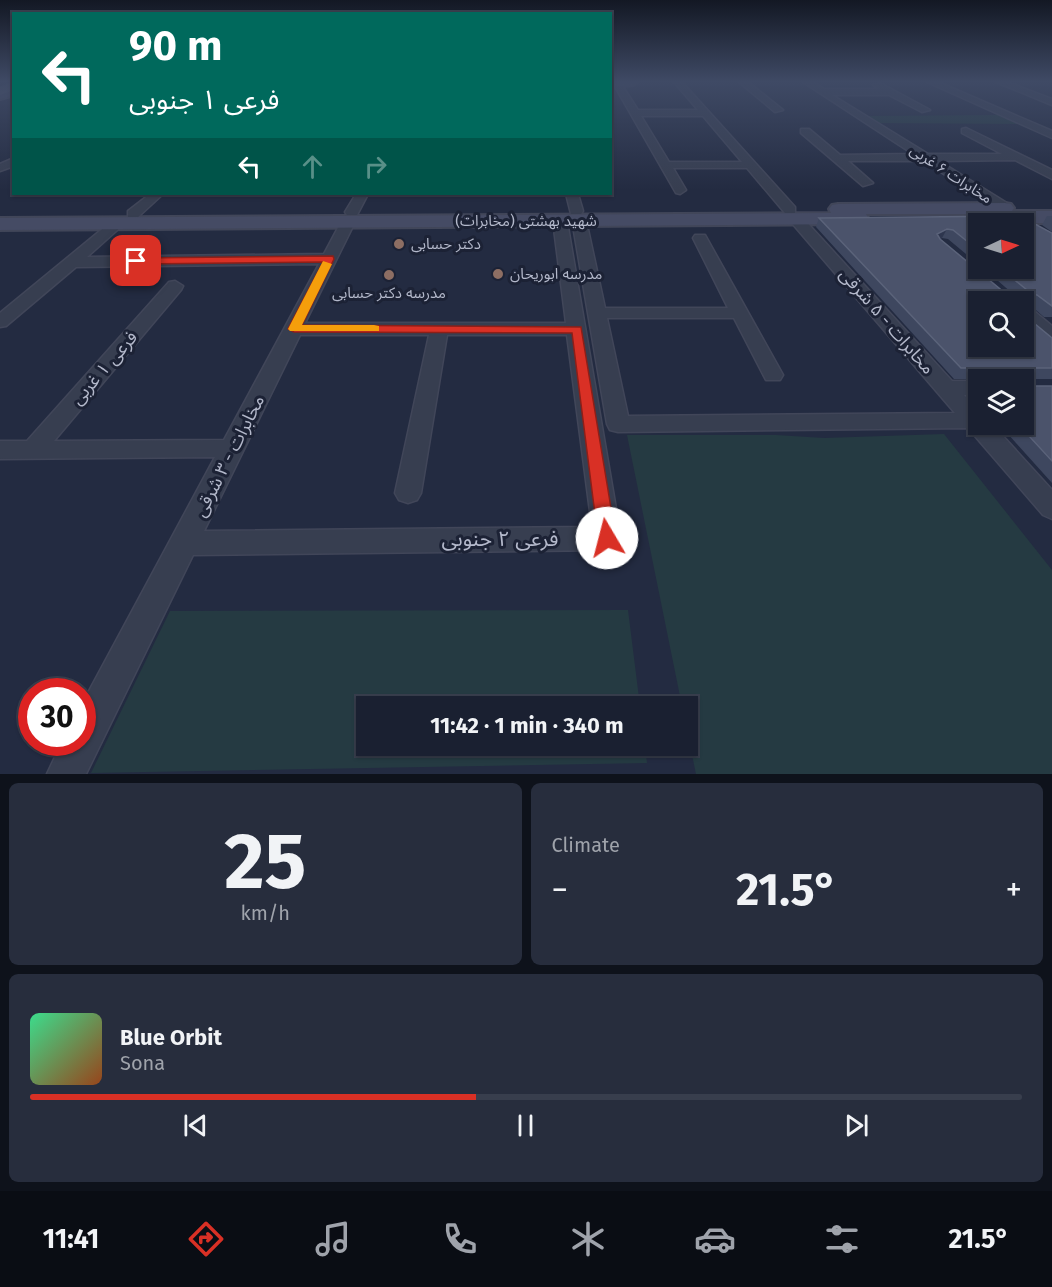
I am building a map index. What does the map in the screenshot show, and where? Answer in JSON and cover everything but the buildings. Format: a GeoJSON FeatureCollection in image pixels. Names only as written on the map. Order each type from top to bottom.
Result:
{"type":"FeatureCollection","features":[{"type":"Feature","properties":{"kind":"main road","name":"شهید بهشتی (مخابرات)"},"geometry":{"type":"LineString","coordinates":[[1010,213],[1052,208]]}},
{"type":"Feature","properties":{"kind":"main road","name":"شهید بهشتی (مخابرات)"},"geometry":{"type":"LineString","coordinates":[[0,224],[125,219],[350,217],[572,211],[968,213]]}},
{"type":"Feature","properties":{"kind":"main road","name":"شهید بهشتی (مخابرات)"},"geometry":{"type":"LineString","coordinates":[[0,213],[125,219]]}},
{"type":"Feature","properties":{"kind":"main road","name":"شهید بهشتی (مخابرات)"},"geometry":{"type":"LineString","coordinates":[[1034,215],[1052,217]]}},
{"type":"Feature","properties":{"kind":"street"},"geometry":{"type":"LineString","coordinates":[[639,118],[680,190]]}},
{"type":"Feature","properties":{"kind":"street","name":"مخابرات - ۵ شرقی"},"geometry":{"type":"LineString","coordinates":[[710,118],[968,413]]}},
{"type":"Feature","properties":{"kind":"street","name":"مخابرات ۶ غربی"},"geometry":{"type":"LineString","coordinates":[[863,118],[1010,213]]}},
{"type":"Feature","properties":{"kind":"street"},"geometry":{"type":"LineString","coordinates":[[1014,118],[1052,135]]}},
{"type":"Feature","properties":{"kind":"street"},"geometry":{"type":"LineString","coordinates":[[1034,127],[1052,127]]}},
{"type":"Feature","properties":{"kind":"street"},"geometry":{"type":"LineString","coordinates":[[805,131],[867,183]]}},
{"type":"Feature","properties":{"kind":"street"},"geometry":{"type":"LineString","coordinates":[[966,131],[1052,175]]}},
{"type":"Feature","properties":{"kind":"street"},"geometry":{"type":"LineString","coordinates":[[837,158],[1017,157]]}},
{"type":"Feature","properties":{"kind":"street"},"geometry":{"type":"LineString","coordinates":[[666,165],[751,165]]}},
{"type":"Feature","properties":{"kind":"street"},"geometry":{"type":"LineString","coordinates":[[0,322],[156,195]]}},
{"type":"Feature","properties":{"kind":"street","name":"مخابرات - ۳ شرقی"},"geometry":{"type":"LineString","coordinates":[[96,715],[361,195]]}},
{"type":"Feature","properties":{"kind":"street"},"geometry":{"type":"LineString","coordinates":[[572,211],[596,313],[618,424],[968,420]]}},
{"type":"Feature","properties":{"kind":"street"},"geometry":{"type":"LineString","coordinates":[[294,329],[577,329],[572,211]]}},
{"type":"Feature","properties":{"kind":"street","name":"مخابرات ۶ غربی"},"geometry":{"type":"LineString","coordinates":[[1034,228],[1043,234]]}},
{"type":"Feature","properties":{"kind":"street"},"geometry":{"type":"LineString","coordinates":[[700,238],[773,375]]}},
{"type":"Feature","properties":{"kind":"street"},"geometry":{"type":"LineString","coordinates":[[72,262],[329,259]]}},
{"type":"Feature","properties":{"kind":"street","name":"فرعی ۱ غربی"},"geometry":{"type":"LineString","coordinates":[[33,450],[175,286]]}},
{"type":"Feature","properties":{"kind":"street"},"geometry":{"type":"LineString","coordinates":[[596,313],[740,313]]}},
{"type":"Feature","properties":{"kind":"street"},"geometry":{"type":"LineString","coordinates":[[1034,319],[1048,328]]}},
{"type":"Feature","properties":{"kind":"street"},"geometry":{"type":"LineString","coordinates":[[408,493],[439,329]]}},
{"type":"Feature","properties":{"kind":"street","name":"فرعی ۲ جنوبی"},"geometry":{"type":"LineString","coordinates":[[185,543],[607,538],[577,329]]}},
{"type":"Feature","properties":{"kind":"street"},"geometry":{"type":"LineString","coordinates":[[946,388],[968,388]]}},
{"type":"Feature","properties":{"kind":"street","name":"مخابرات - ۵ شرقی"},"geometry":{"type":"LineString","coordinates":[[987,435],[1052,508]]}},
{"type":"Feature","properties":{"kind":"street"},"geometry":{"type":"LineString","coordinates":[[0,450],[232,448]]}},
{"type":"Feature","properties":{"kind":"street","name":"مخابرات - ۳ شرقی"},"geometry":{"type":"LineString","coordinates":[[66,774],[75,756]]}},
{"type":"Feature","properties":{"kind":"shaded area"},"geometry":{"type":"Polygon","coordinates":[[[866,118],[1005,118],[1018,124],[875,123],[866,118]]]}},
{"type":"Feature","properties":{"kind":"shaded area"},"geometry":{"type":"Polygon","coordinates":[[[944,434],[1052,570],[1052,774],[696,774],[692,756],[698,756],[698,696],[680,696],[627,435],[776,435],[824,438],[944,434]]]}},
{"type":"Feature","properties":{"kind":"shaded area"},"geometry":{"type":"Polygon","coordinates":[[[628,610],[639,696],[356,696],[356,756],[646,756],[647,763],[91,773],[170,611],[628,610]]]}},
{"type":"Feature","properties":{"kind":"slow traffic"},"geometry":{"type":"LineString","coordinates":[[327,264],[294,329],[374,329]]}},
{"type":"Feature","properties":{"kind":"place","name":"دکتر حسابی"},"geometry":{"type":"Point","coordinates":[399,244]}},
{"type":"Feature","properties":{"kind":"place","name":"مدرسه ابوریحان"},"geometry":{"type":"Point","coordinates":[498,274]}},
{"type":"Feature","properties":{"kind":"place","name":"مدرسه دکتر حسابی"},"geometry":{"type":"Point","coordinates":[389,275]}},
{"type":"Feature","properties":{"kind":"route"},"geometry":{"type":"LineString","coordinates":[[136,261],[329,259],[294,329],[577,329],[607,538]]}}]}
